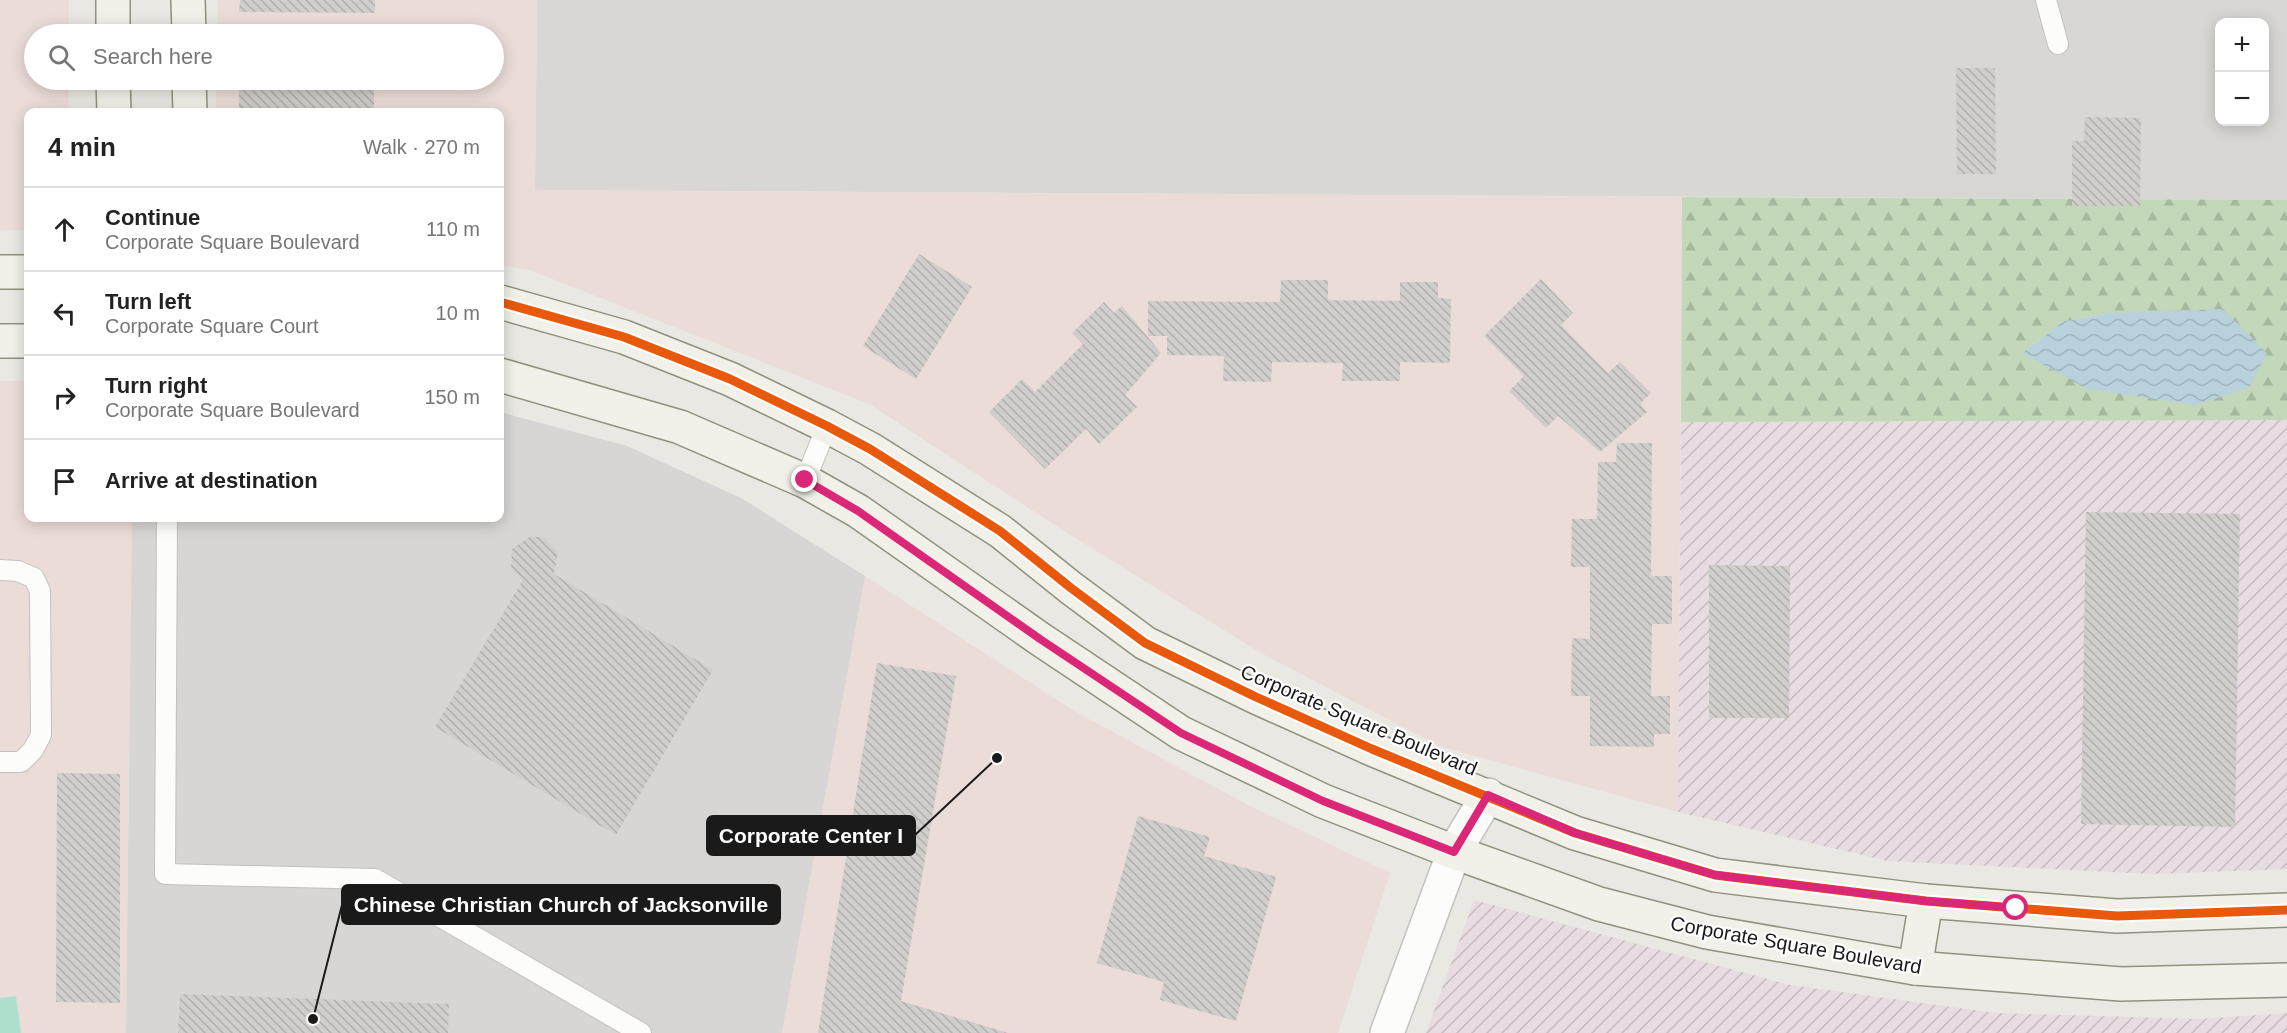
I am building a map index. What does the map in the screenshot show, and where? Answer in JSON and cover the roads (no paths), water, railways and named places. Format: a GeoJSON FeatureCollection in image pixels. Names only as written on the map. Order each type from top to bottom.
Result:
{"type":"FeatureCollection","features":[{"type":"Feature","properties":{"kind":"street"},"geometry":{"type":"LineString","coordinates":[[113,0],[113,24]]}},
{"type":"Feature","properties":{"kind":"street"},"geometry":{"type":"LineString","coordinates":[[188,0],[189,24]]}},
{"type":"Feature","properties":{"kind":"street"},"geometry":{"type":"LineString","coordinates":[[113,90],[114,108]]}},
{"type":"Feature","properties":{"kind":"street"},"geometry":{"type":"LineString","coordinates":[[189,90],[190,108]]}},
{"type":"Feature","properties":{"kind":"street"},"geometry":{"type":"LineString","coordinates":[[0,272],[24,272]]}},
{"type":"Feature","properties":{"kind":"street","name":"Corporate Square Boulevard"},"geometry":{"type":"LineString","coordinates":[[504,303],[624,337],[730,379],[827,426],[870,449],[1000,531],[1145,643],[1256,697],[1575,833],[1715,875],[1926,901],[2117,916],[2287,910]]}},
{"type":"Feature","properties":{"kind":"street"},"geometry":{"type":"LineString","coordinates":[[0,341],[24,341]]}},
{"type":"Feature","properties":{"kind":"street","name":"Corporate Square Boulevard"},"geometry":{"type":"LineString","coordinates":[[504,376],[680,427],[805,480],[858,511],[1040,639],[1181,733],[1323,801],[1454,852],[1599,904],[1707,932],[1915,968],[2121,984],[2287,980]]}},
{"type":"Feature","properties":{"kind":"street"},"geometry":{"type":"LineString","coordinates":[[1387,1033],[1454,852],[1488,795]]}},
{"type":"Feature","properties":{"kind":"street"},"geometry":{"type":"LineString","coordinates":[[1915,968],[1926,901]]}},
{"type":"Feature","properties":{"kind":"lane"},"geometry":{"type":"LineString","coordinates":[[2046,0],[2058,44]]}},
{"type":"Feature","properties":{"kind":"lane"},"geometry":{"type":"LineString","coordinates":[[805,480],[827,426]]}},
{"type":"Feature","properties":{"kind":"lane"},"geometry":{"type":"LineString","coordinates":[[167,522],[165,874],[375,879],[640,1033]]}},
{"type":"Feature","properties":{"kind":"lane"},"geometry":{"type":"LineString","coordinates":[[0,570],[18,571],[34,578],[40,591],[41,735],[33,750],[21,762],[0,762]]}},
{"type":"Feature","properties":{"kind":"water"},"geometry":{"type":"Polygon","coordinates":[[[2223,309],[2267,353],[2249,388],[2196,405],[2087,389],[2022,353],[2064,321],[2111,313],[2223,309]]]}},
{"type":"Feature","properties":{"kind":"place","name":"Corporate Center I"},"geometry":{"type":"Point","coordinates":[997,758]}},
{"type":"Feature","properties":{"kind":"place","name":"Chinese Christian Church of Jacksonville"},"geometry":{"type":"Point","coordinates":[313,1019]}}]}
